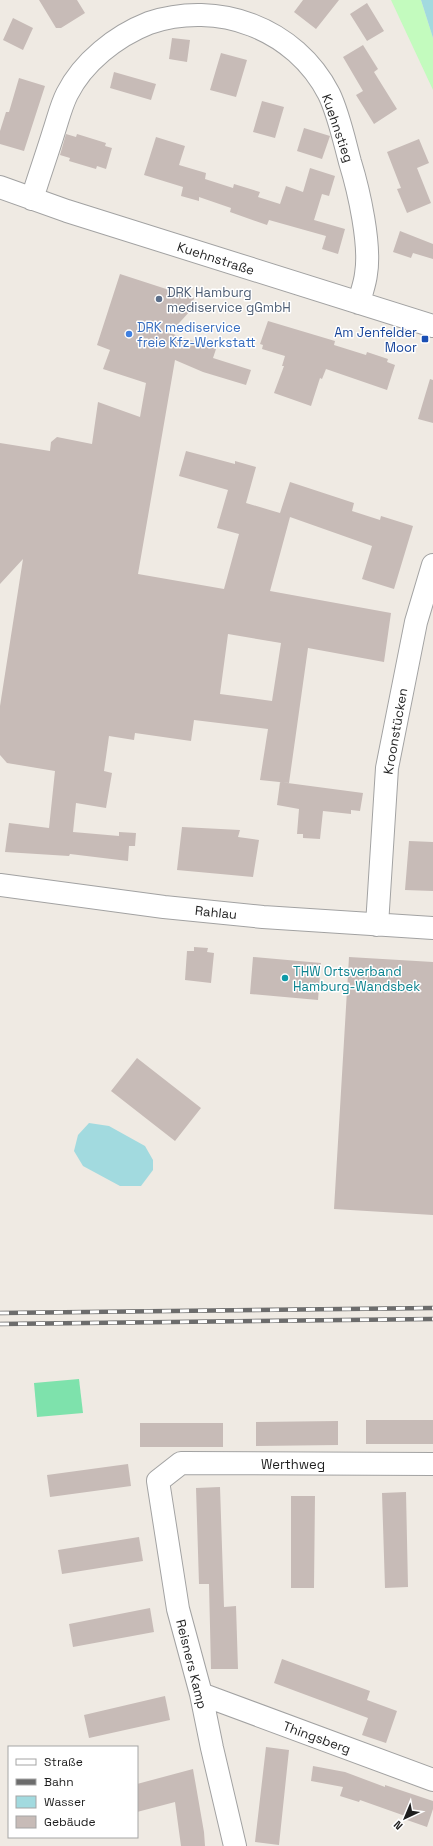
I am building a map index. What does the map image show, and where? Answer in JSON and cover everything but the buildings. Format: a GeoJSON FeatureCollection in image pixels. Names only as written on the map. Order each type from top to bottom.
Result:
{"type":"FeatureCollection","features":[{"type":"Feature","properties":{"kind":"street","name":"Kuehnstieg"},"geometry":{"type":"LineString","coordinates":[[32,199],[67,94],[78,77],[97,56],[122,36],[137,28],[159,20],[200,14],[222,14],[241,19],[282,40],[300,56],[329,94],[353,171],[365,233],[366,273],[359,303]]}},
{"type":"Feature","properties":{"kind":"street","name":"Kuehnstraße"},"geometry":{"type":"LineString","coordinates":[[0,187],[32,199],[433,326]]}},
{"type":"Feature","properties":{"kind":"street","name":"Kroonstücken"},"geometry":{"type":"LineString","coordinates":[[378,925],[387,768],[416,622],[433,565]]}},
{"type":"Feature","properties":{"kind":"street","name":"Rahlau"},"geometry":{"type":"LineString","coordinates":[[0,885],[164,907],[378,925],[433,928]]}},
{"type":"Feature","properties":{"kind":"street","name":"Werthweg"},"geometry":{"type":"LineString","coordinates":[[158,1481],[181,1463],[433,1464]]}},
{"type":"Feature","properties":{"kind":"street","name":"Reisners Kamp"},"geometry":{"type":"LineString","coordinates":[[158,1481],[178,1608],[201,1694],[235,1846]]}},
{"type":"Feature","properties":{"kind":"street","name":"Thingsberg"},"geometry":{"type":"LineString","coordinates":[[201,1694],[433,1780]]}},
{"type":"Feature","properties":{"kind":"green space"},"geometry":{"type":"Polygon","coordinates":[[[391,0],[421,0],[433,38],[433,90],[391,0]]]}},
{"type":"Feature","properties":{"kind":"green space"},"geometry":{"type":"Polygon","coordinates":[[[79,1379],[83,1413],[37,1417],[34,1383],[79,1379]]]}},
{"type":"Feature","properties":{"kind":"water"},"geometry":{"type":"Polygon","coordinates":[[[421,0],[433,0],[433,38],[421,0]]]}},
{"type":"Feature","properties":{"kind":"water"},"geometry":{"type":"Polygon","coordinates":[[[89,1123],[109,1126],[145,1146],[153,1160],[153,1170],[141,1186],[120,1186],[83,1166],[74,1151],[78,1135],[89,1123]]]}},
{"type":"Feature","properties":{"kind":"railway"},"geometry":{"type":"LineString","coordinates":[[0,1313],[433,1308]]}},
{"type":"Feature","properties":{"kind":"railway"},"geometry":{"type":"LineString","coordinates":[[0,1324],[433,1319]]}},
{"type":"Feature","properties":{"kind":"place","name":"DRK Hamburg mediservice gGmbH"},"geometry":{"type":"Point","coordinates":[159,299]}},
{"type":"Feature","properties":{"kind":"place","name":"DRK mediservice freie Kfz-Werkstatt"},"geometry":{"type":"Point","coordinates":[129,334]}},
{"type":"Feature","properties":{"kind":"place","name":"Am Jenfelder Moor"},"geometry":{"type":"Point","coordinates":[425,339]}},
{"type":"Feature","properties":{"kind":"place","name":"THW Ortsverband Hamburg-Wandsbek"},"geometry":{"type":"Point","coordinates":[285,978]}}]}
